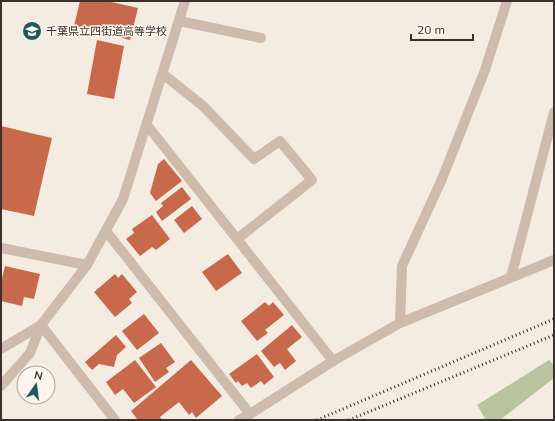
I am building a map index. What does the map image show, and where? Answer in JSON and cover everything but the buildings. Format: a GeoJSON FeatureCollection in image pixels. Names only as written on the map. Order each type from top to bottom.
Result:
{"type":"FeatureCollection","features":[{"type":"Feature","properties":{"kind":"street"},"geometry":{"type":"LineString","coordinates":[[1,386],[30,353],[41,325],[87,265],[123,199],[185,1]]}},
{"type":"Feature","properties":{"kind":"street"},"geometry":{"type":"LineString","coordinates":[[400,323],[402,266],[442,178],[482,77],[507,1]]}},
{"type":"Feature","properties":{"kind":"street"},"geometry":{"type":"LineString","coordinates":[[179,20],[260,38]]}},
{"type":"Feature","properties":{"kind":"street"},"geometry":{"type":"LineString","coordinates":[[163,74],[203,106],[254,159],[280,141],[312,180],[237,239]]}},
{"type":"Feature","properties":{"kind":"street"},"geometry":{"type":"LineString","coordinates":[[511,277],[554,112]]}},
{"type":"Feature","properties":{"kind":"street"},"geometry":{"type":"LineString","coordinates":[[147,125],[333,361]]}},
{"type":"Feature","properties":{"kind":"street"},"geometry":{"type":"LineString","coordinates":[[106,232],[250,414]]}},
{"type":"Feature","properties":{"kind":"street"},"geometry":{"type":"LineString","coordinates":[[1,248],[87,265]]}},
{"type":"Feature","properties":{"kind":"street"},"geometry":{"type":"LineString","coordinates":[[239,420],[333,361],[400,323],[554,260]]}},
{"type":"Feature","properties":{"kind":"street"},"geometry":{"type":"LineString","coordinates":[[1,348],[41,325]]}},
{"type":"Feature","properties":{"kind":"street"},"geometry":{"type":"LineString","coordinates":[[41,325],[115,420]]}},
{"type":"Feature","properties":{"kind":"green space"},"geometry":{"type":"Polygon","coordinates":[[[549,360],[554,365],[554,378],[500,420],[486,420],[477,405],[549,360]]]}},
{"type":"Feature","properties":{"kind":"railway"},"geometry":{"type":"LineString","coordinates":[[317,420],[554,319]]}},
{"type":"Feature","properties":{"kind":"railway"},"geometry":{"type":"LineString","coordinates":[[349,420],[554,335]]}},
{"type":"Feature","properties":{"kind":"place","name":"千葉県立四街道高等学校"},"geometry":{"type":"Point","coordinates":[32,31]}}]}
